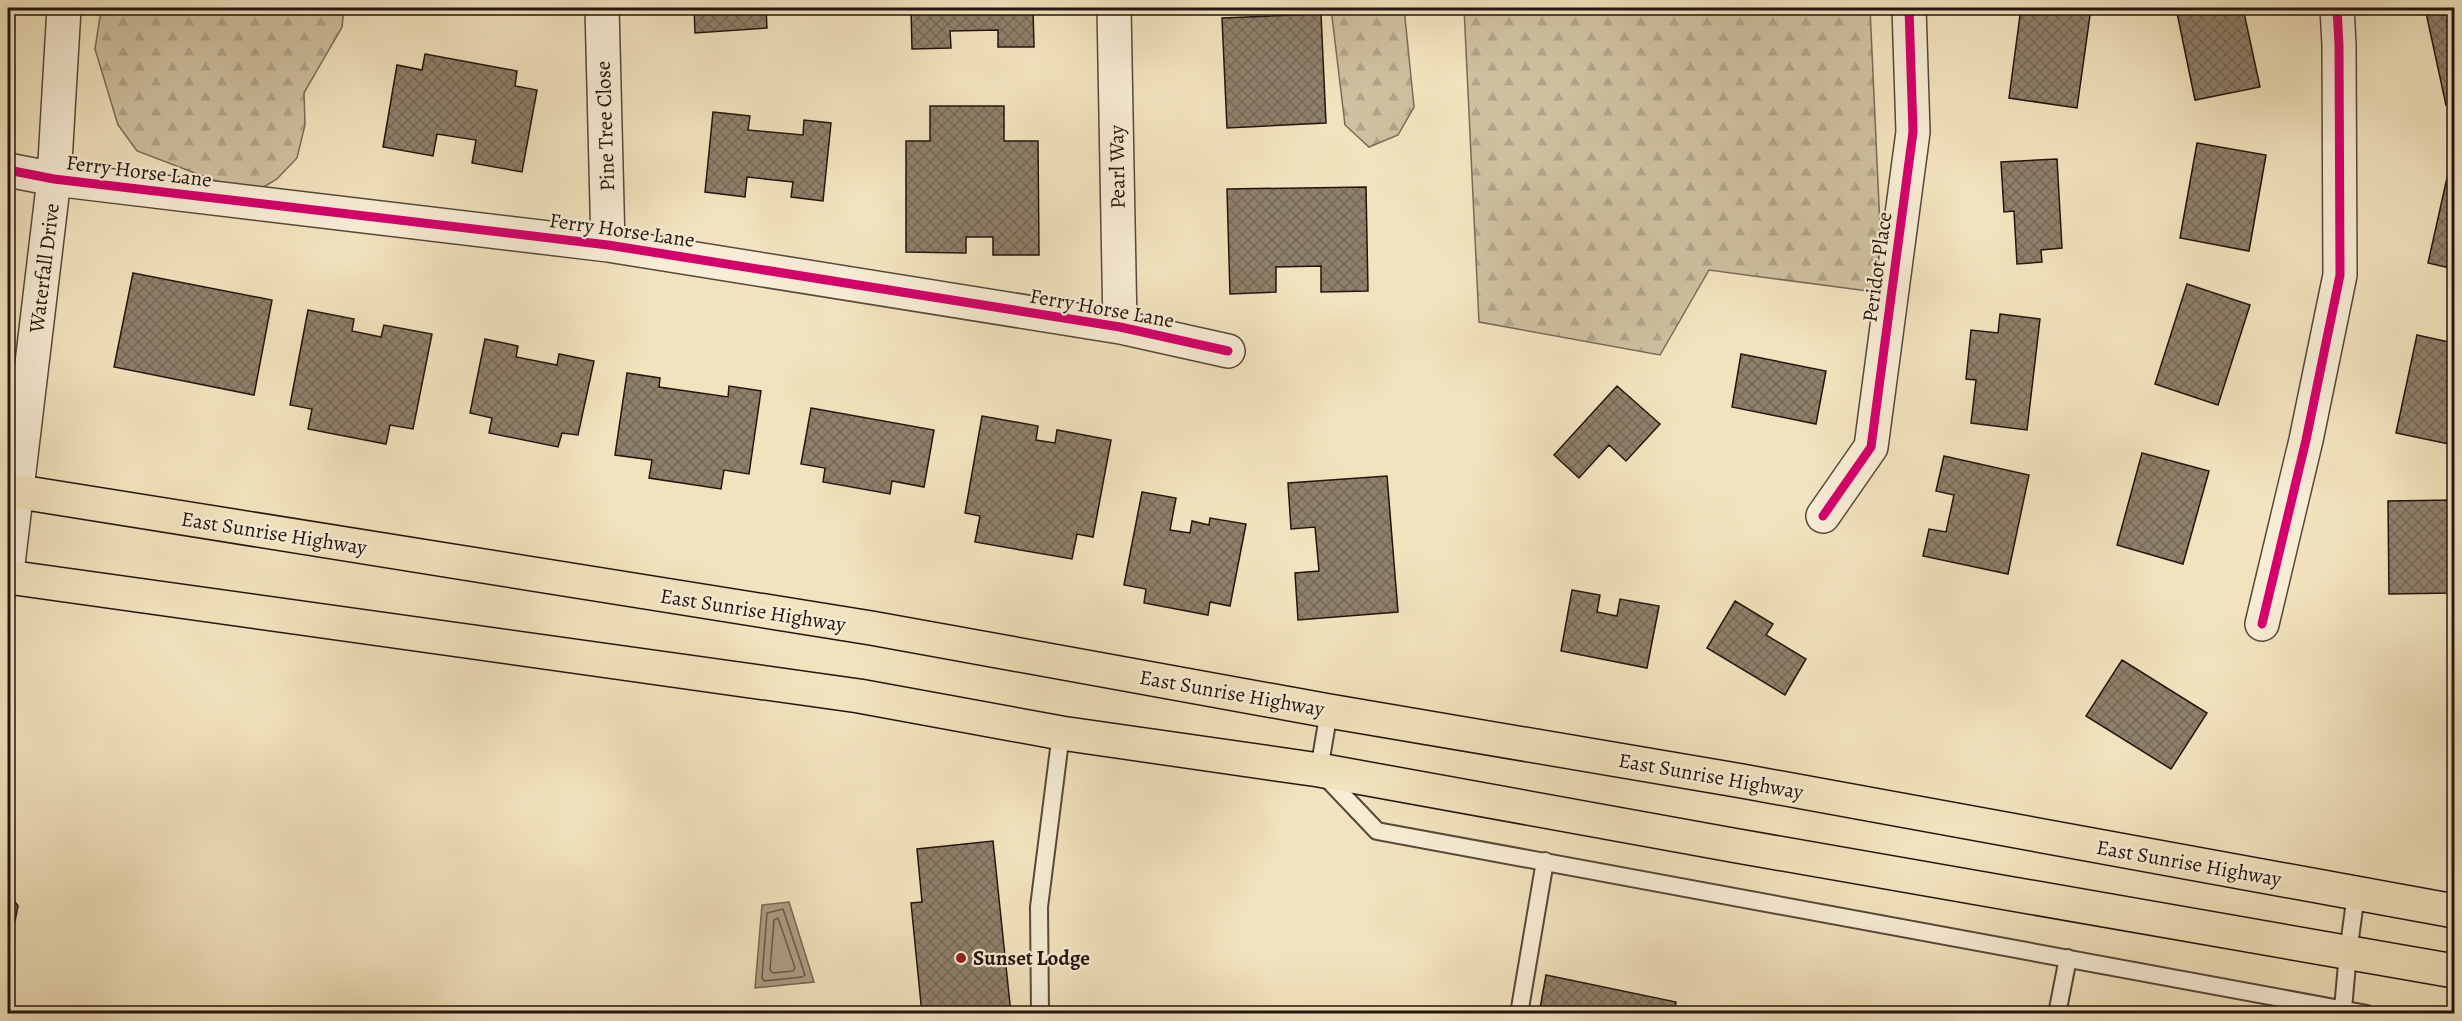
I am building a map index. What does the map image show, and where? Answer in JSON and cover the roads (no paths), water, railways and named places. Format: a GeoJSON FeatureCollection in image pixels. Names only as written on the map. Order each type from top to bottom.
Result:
{"type":"FeatureCollection","features":[{"type":"Feature","properties":{"kind":"main road","name":"East Sunrise Highway"},"geometry":{"type":"LineString","coordinates":[[12,491],[871,628],[1329,711],[1742,781],[2454,911]]}},
{"type":"Feature","properties":{"kind":"main road"},"geometry":{"type":"LineString","coordinates":[[8,576],[859,696],[1061,733],[1319,770],[1744,848],[2454,971]]}},
{"type":"Feature","properties":{"kind":"street","name":"Waterfall Drive"},"geometry":{"type":"LineString","coordinates":[[8,564],[12,491],[54,179],[64,8]]}},
{"type":"Feature","properties":{"kind":"street","name":"Pine Tree Close"},"geometry":{"type":"LineString","coordinates":[[602,8],[608,245]]}},
{"type":"Feature","properties":{"kind":"street","name":"Pearl Way"},"geometry":{"type":"LineString","coordinates":[[1114,8],[1120,327]]}},
{"type":"Feature","properties":{"kind":"street","name":"Peridot Place"},"geometry":{"type":"LineString","coordinates":[[1823,516],[1871,447],[1913,132],[1909,8]]}},
{"type":"Feature","properties":{"kind":"street"},"geometry":{"type":"LineString","coordinates":[[2262,624],[2306,440],[2340,275],[2337,8]]}},
{"type":"Feature","properties":{"kind":"street","name":"Ferry Horse Lane"},"geometry":{"type":"LineString","coordinates":[[8,170],[54,179],[608,245],[1120,327],[1228,351]]}},
{"type":"Feature","properties":{"kind":"lane"},"geometry":{"type":"LineString","coordinates":[[1329,711],[1319,770],[1377,831],[2367,1014]]}},
{"type":"Feature","properties":{"kind":"lane"},"geometry":{"type":"LineString","coordinates":[[1040,1014],[1039,907],[1061,733]]}},
{"type":"Feature","properties":{"kind":"lane"},"geometry":{"type":"LineString","coordinates":[[1519,1014],[1545,861]]}},
{"type":"Feature","properties":{"kind":"lane"},"geometry":{"type":"LineString","coordinates":[[2343,1009],[2356,894]]}},
{"type":"Feature","properties":{"kind":"lane"},"geometry":{"type":"LineString","coordinates":[[2057,1014],[2068,958]]}},
{"type":"Feature","properties":{"kind":"water"},"geometry":{"type":"Polygon","coordinates":[[[789,902],[814,982],[755,988],[762,905],[789,902]]]}},
{"type":"Feature","properties":{"kind":"place","name":"Sunset Lodge"},"geometry":{"type":"Point","coordinates":[961,958]}}]}
